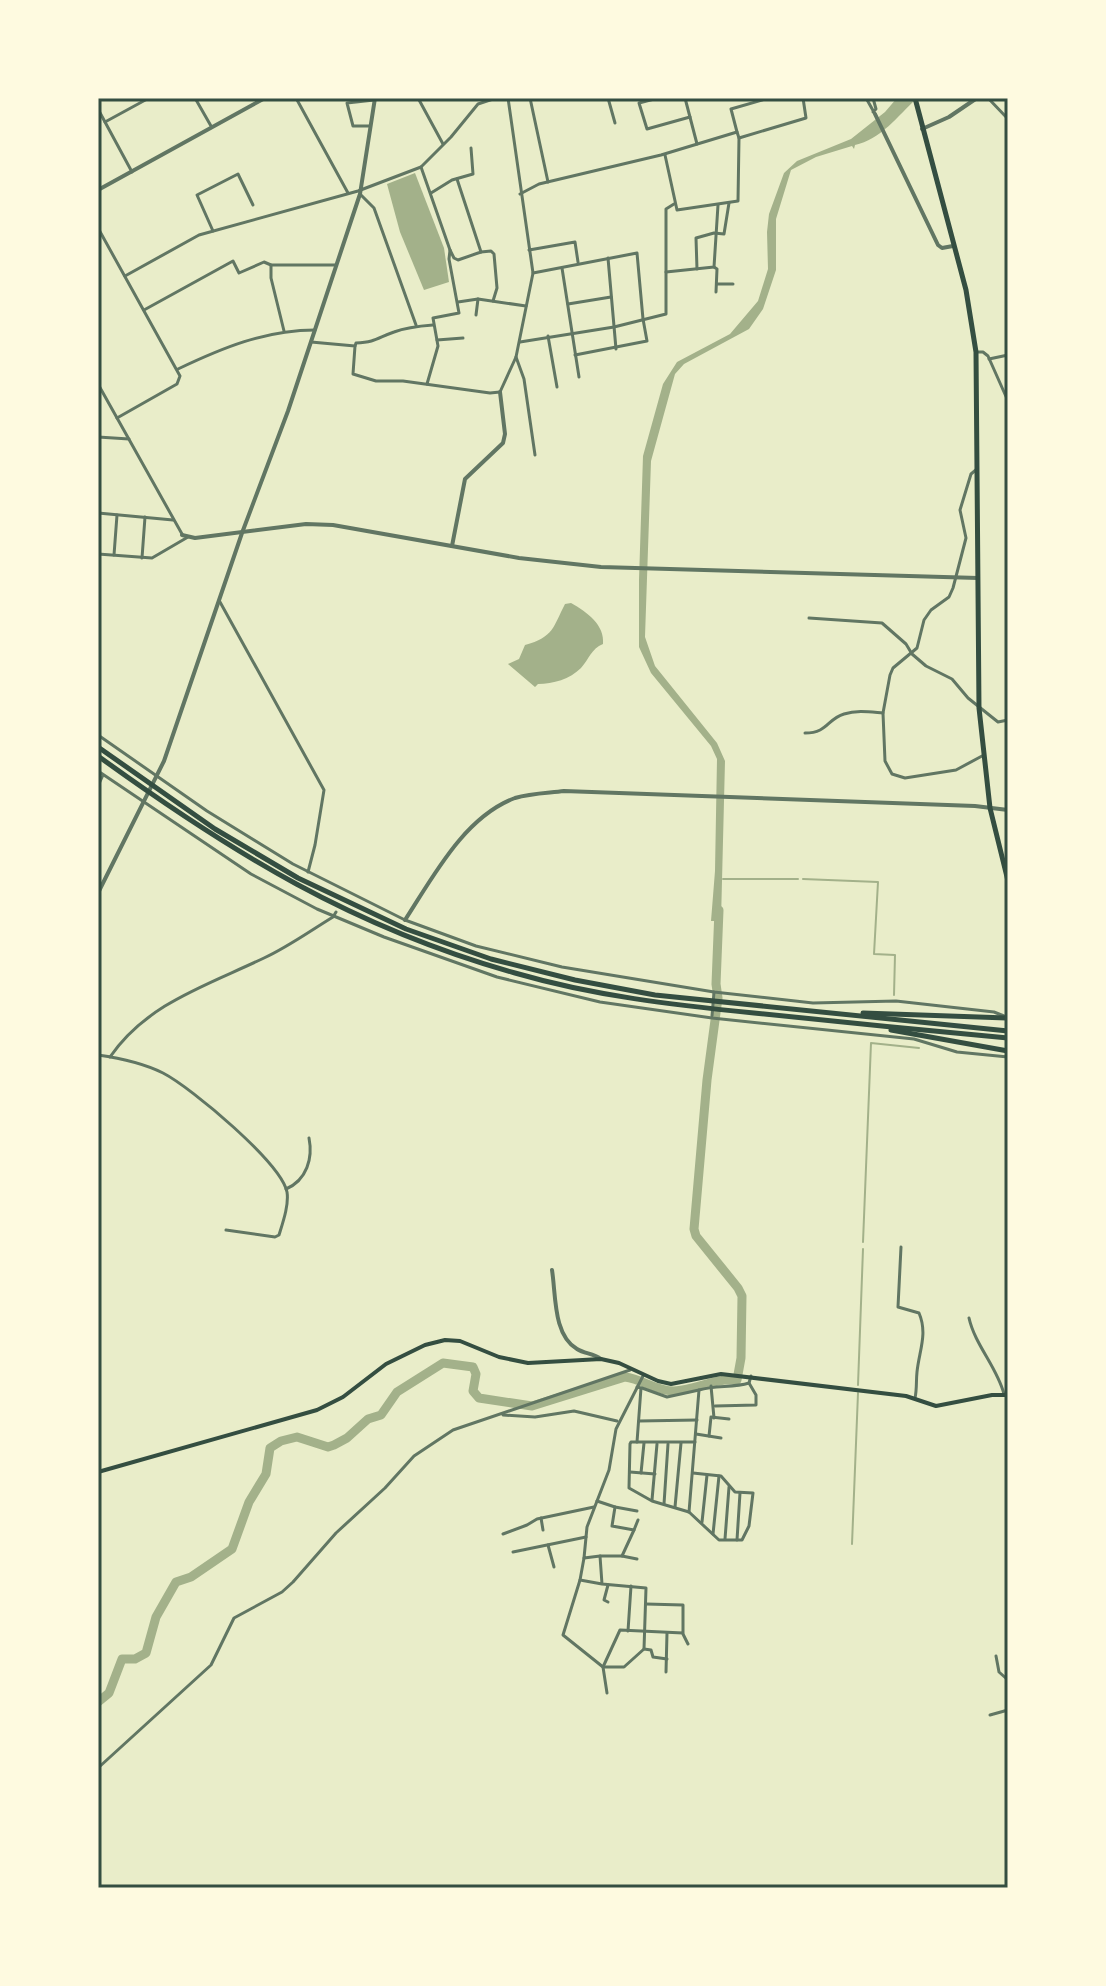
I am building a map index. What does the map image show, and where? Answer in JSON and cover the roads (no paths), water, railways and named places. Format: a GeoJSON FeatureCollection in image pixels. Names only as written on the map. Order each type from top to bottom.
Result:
{"type":"FeatureCollection","features":[{"type":"Feature","properties":{"kind":"highway"},"geometry":{"type":"LineString","coordinates":[[915,98],[966,290],[976,352],[979,708],[990,808],[1008,881]]}},
{"type":"Feature","properties":{"kind":"highway"},"geometry":{"type":"LineString","coordinates":[[98,747],[239,853],[293,884],[432,946],[517,974],[624,998],[830,1013],[1008,1031]]}},
{"type":"Feature","properties":{"kind":"highway"},"geometry":{"type":"LineString","coordinates":[[98,756],[142,788],[166,800]]}},
{"type":"Feature","properties":{"kind":"highway"},"geometry":{"type":"LineString","coordinates":[[723,1006],[895,1030],[1008,1051]]}},
{"type":"Feature","properties":{"kind":"highway"},"geometry":{"type":"LineString","coordinates":[[830,1013],[1007,1018]]}},
{"type":"Feature","properties":{"kind":"highway"},"geometry":{"type":"LineString","coordinates":[[810,1019],[1008,1038]]}},
{"type":"Feature","properties":{"kind":"main road"},"geometry":{"type":"LineString","coordinates":[[98,1472],[317,1410],[343,1397],[386,1364],[425,1345],[445,1340],[467,1343],[514,1362],[601,1359],[633,1369],[643,1377],[680,1384],[712,1374],[740,1375],[915,1398],[936,1406],[1006,1394]]}},
{"type":"Feature","properties":{"kind":"street"},"geometry":{"type":"LineString","coordinates":[[105,122],[149,98]]}},
{"type":"Feature","properties":{"kind":"street"},"geometry":{"type":"LineString","coordinates":[[195,98],[211,128]]}},
{"type":"Feature","properties":{"kind":"street"},"geometry":{"type":"LineString","coordinates":[[98,190],[265,98]]}},
{"type":"Feature","properties":{"kind":"street"},"geometry":{"type":"LineString","coordinates":[[296,98],[348,193]]}},
{"type":"Feature","properties":{"kind":"street"},"geometry":{"type":"LineString","coordinates":[[418,98],[444,145]]}},
{"type":"Feature","properties":{"kind":"street"},"geometry":{"type":"LineString","coordinates":[[125,276],[189,239],[348,193],[421,167],[478,104],[496,98]]}},
{"type":"Feature","properties":{"kind":"street"},"geometry":{"type":"LineString","coordinates":[[452,546],[465,479],[503,443],[505,434],[500,392],[516,357],[533,273],[508,98]]}},
{"type":"Feature","properties":{"kind":"street"},"geometry":{"type":"LineString","coordinates":[[530,98],[548,182]]}},
{"type":"Feature","properties":{"kind":"street"},"geometry":{"type":"LineString","coordinates":[[608,98],[615,123]]}},
{"type":"Feature","properties":{"kind":"street"},"geometry":{"type":"LineString","coordinates":[[658,98],[639,103],[647,129],[690,117]]}},
{"type":"Feature","properties":{"kind":"street"},"geometry":{"type":"LineString","coordinates":[[685,98],[697,144]]}},
{"type":"Feature","properties":{"kind":"street"},"geometry":{"type":"LineString","coordinates":[[665,153],[674,204],[679,211],[738,201],[739,138],[731,109],[769,98]]}},
{"type":"Feature","properties":{"kind":"street"},"geometry":{"type":"LineString","coordinates":[[739,138],[806,118],[803,98]]}},
{"type":"Feature","properties":{"kind":"street"},"geometry":{"type":"LineString","coordinates":[[866,98],[938,245],[942,248],[953,246]]}},
{"type":"Feature","properties":{"kind":"street"},"geometry":{"type":"LineString","coordinates":[[873,98],[874,113]]}},
{"type":"Feature","properties":{"kind":"street"},"geometry":{"type":"LineString","coordinates":[[922,129],[949,117],[977,98]]}},
{"type":"Feature","properties":{"kind":"street"},"geometry":{"type":"LineString","coordinates":[[988,98],[1007,116]]}},
{"type":"Feature","properties":{"kind":"street"},"geometry":{"type":"LineString","coordinates":[[98,893],[157,775],[311,342],[360,194],[375,99],[347,103],[353,126],[370,126]]}},
{"type":"Feature","properties":{"kind":"street"},"geometry":{"type":"LineString","coordinates":[[98,109],[132,172]]}},
{"type":"Feature","properties":{"kind":"street"},"geometry":{"type":"LineString","coordinates":[[520,194],[548,182],[737,132]]}},
{"type":"Feature","properties":{"kind":"street"},"geometry":{"type":"LineString","coordinates":[[430,193],[473,174],[471,148]]}},
{"type":"Feature","properties":{"kind":"street"},"geometry":{"type":"LineString","coordinates":[[421,167],[454,258],[458,260],[481,252],[491,251],[494,254],[497,279],[493,301]]}},
{"type":"Feature","properties":{"kind":"street"},"geometry":{"type":"LineString","coordinates":[[213,232],[197,195],[238,174],[253,205]]}},
{"type":"Feature","properties":{"kind":"street"},"geometry":{"type":"LineString","coordinates":[[457,179],[481,252]]}},
{"type":"Feature","properties":{"kind":"street"},"geometry":{"type":"LineString","coordinates":[[360,194],[374,208],[416,325]]}},
{"type":"Feature","properties":{"kind":"street"},"geometry":{"type":"LineString","coordinates":[[697,269],[696,238],[714,233],[724,234],[729,203]]}},
{"type":"Feature","properties":{"kind":"street"},"geometry":{"type":"LineString","coordinates":[[520,342],[614,327],[666,314],[666,209],[674,204]]}},
{"type":"Feature","properties":{"kind":"street"},"geometry":{"type":"LineString","coordinates":[[716,292],[714,233],[718,205]]}},
{"type":"Feature","properties":{"kind":"street"},"geometry":{"type":"LineString","coordinates":[[98,228],[180,376],[177,384],[117,418]]}},
{"type":"Feature","properties":{"kind":"street"},"geometry":{"type":"LineString","coordinates":[[529,250],[575,242],[579,264]]}},
{"type":"Feature","properties":{"kind":"street"},"geometry":{"type":"LineString","coordinates":[[427,384],[436,355],[433,318],[459,313],[450,250]]}},
{"type":"Feature","properties":{"kind":"street"},"geometry":{"type":"LineString","coordinates":[[533,273],[637,253],[647,341],[575,355]]}},
{"type":"Feature","properties":{"kind":"street"},"geometry":{"type":"LineString","coordinates":[[608,258],[616,349]]}},
{"type":"Feature","properties":{"kind":"street"},"geometry":{"type":"LineString","coordinates":[[143,310],[233,261],[239,273],[264,262],[271,265],[336,265]]}},
{"type":"Feature","properties":{"kind":"street"},"geometry":{"type":"LineString","coordinates":[[271,265],[271,278],[284,331]]}},
{"type":"Feature","properties":{"kind":"street"},"geometry":{"type":"LineString","coordinates":[[666,272],[714,267]]}},
{"type":"Feature","properties":{"kind":"street"},"geometry":{"type":"LineString","coordinates":[[562,268],[579,377]]}},
{"type":"Feature","properties":{"kind":"street"},"geometry":{"type":"LineString","coordinates":[[717,284],[733,284]]}},
{"type":"Feature","properties":{"kind":"street"},"geometry":{"type":"LineString","coordinates":[[567,304],[611,297]]}},
{"type":"Feature","properties":{"kind":"street"},"geometry":{"type":"LineString","coordinates":[[458,302],[478,299],[527,306]]}},
{"type":"Feature","properties":{"kind":"street"},"geometry":{"type":"LineString","coordinates":[[476,315],[478,299]]}},
{"type":"Feature","properties":{"kind":"street"},"geometry":{"type":"LineString","coordinates":[[311,342],[355,346],[356,343],[375,342],[416,325],[434,325]]}},
{"type":"Feature","properties":{"kind":"street"},"geometry":{"type":"LineString","coordinates":[[177,370],[223,347],[284,331],[315,330]]}},
{"type":"Feature","properties":{"kind":"street"},"geometry":{"type":"LineString","coordinates":[[548,336],[557,387]]}},
{"type":"Feature","properties":{"kind":"street"},"geometry":{"type":"LineString","coordinates":[[437,340],[463,338]]}},
{"type":"Feature","properties":{"kind":"street"},"geometry":{"type":"LineString","coordinates":[[355,346],[353,374],[358,377],[500,392]]}},
{"type":"Feature","properties":{"kind":"street"},"geometry":{"type":"LineString","coordinates":[[976,352],[983,352],[989,359],[1008,401]]}},
{"type":"Feature","properties":{"kind":"street"},"geometry":{"type":"LineString","coordinates":[[989,359],[1008,355]]}},
{"type":"Feature","properties":{"kind":"street"},"geometry":{"type":"LineString","coordinates":[[516,357],[524,379],[535,455]]}},
{"type":"Feature","properties":{"kind":"street"},"geometry":{"type":"LineString","coordinates":[[98,384],[173,520],[185,536]]}},
{"type":"Feature","properties":{"kind":"street"},"geometry":{"type":"LineString","coordinates":[[98,437],[129,439]]}},
{"type":"Feature","properties":{"kind":"street"},"geometry":{"type":"LineString","coordinates":[[977,469],[971,474],[960,510],[966,538],[949,597],[931,610],[924,620],[920,643],[912,654],[893,668],[883,713],[885,761],[892,774],[898,777],[956,770],[982,756]]}},
{"type":"Feature","properties":{"kind":"street"},"geometry":{"type":"LineString","coordinates":[[98,513],[173,520]]}},
{"type":"Feature","properties":{"kind":"street"},"geometry":{"type":"LineString","coordinates":[[114,556],[117,515]]}},
{"type":"Feature","properties":{"kind":"street"},"geometry":{"type":"LineString","coordinates":[[142,558],[145,517]]}},
{"type":"Feature","properties":{"kind":"street"},"geometry":{"type":"LineString","coordinates":[[98,554],[152,558],[185,536],[242,533],[306,524],[333,525],[519,558],[637,569],[978,578]]}},
{"type":"Feature","properties":{"kind":"street"},"geometry":{"type":"LineString","coordinates":[[220,602],[324,790],[308,872]]}},
{"type":"Feature","properties":{"kind":"street"},"geometry":{"type":"LineString","coordinates":[[809,618],[882,623],[926,666],[956,683],[979,708],[998,722],[1008,720]]}},
{"type":"Feature","properties":{"kind":"street"},"geometry":{"type":"LineString","coordinates":[[805,733],[816,733],[826,728],[841,714],[859,711],[883,713]]}},
{"type":"Feature","properties":{"kind":"street"},"geometry":{"type":"LineString","coordinates":[[98,735],[239,832],[344,894],[476,946],[539,963],[643,983],[813,1003],[876,1000],[994,1012],[1007,1018]]}},
{"type":"Feature","properties":{"kind":"street"},"geometry":{"type":"LineString","coordinates":[[98,771],[251,874],[333,917],[497,977],[600,1002],[715,1018],[914,1039],[957,1052],[1008,1057]]}},
{"type":"Feature","properties":{"kind":"street"},"geometry":{"type":"LineString","coordinates":[[98,786],[103,775]]}},
{"type":"Feature","properties":{"kind":"street"},"geometry":{"type":"LineString","coordinates":[[405,920],[444,857],[490,811],[515,799],[564,791],[1008,810]]}},
{"type":"Feature","properties":{"kind":"street"},"geometry":{"type":"LineString","coordinates":[[110,1057],[123,1038],[167,1004],[266,957],[333,917],[336,912]]}},
{"type":"Feature","properties":{"kind":"street"},"geometry":{"type":"LineString","coordinates":[[714,992],[715,1018]]}},
{"type":"Feature","properties":{"kind":"street"},"geometry":{"type":"LineString","coordinates":[[917,1004],[917,1011]]}},
{"type":"Feature","properties":{"kind":"street"},"geometry":{"type":"LineString","coordinates":[[98,1055],[160,1071],[174,1079],[211,1108],[276,1170],[286,1189],[287,1202],[279,1235],[226,1230]]}},
{"type":"Feature","properties":{"kind":"street"},"geometry":{"type":"LineString","coordinates":[[286,1189],[293,1186],[310,1163],[309,1138]]}},
{"type":"Feature","properties":{"kind":"street"},"geometry":{"type":"LineString","coordinates":[[901,1247],[898,1307],[919,1313],[923,1329],[915,1398]]}},
{"type":"Feature","properties":{"kind":"street"},"geometry":{"type":"LineString","coordinates":[[552,1270],[561,1332],[566,1341],[580,1352],[594,1353],[601,1359]]}},
{"type":"Feature","properties":{"kind":"street"},"geometry":{"type":"LineString","coordinates":[[969,1318],[973,1332],[1006,1394]]}},
{"type":"Feature","properties":{"kind":"street"},"geometry":{"type":"LineString","coordinates":[[98,1768],[211,1665],[234,1618],[293,1582],[336,1533],[414,1456],[453,1430],[614,1378],[633,1369]]}},
{"type":"Feature","properties":{"kind":"street"},"geometry":{"type":"LineString","coordinates":[[715,1406],[756,1405],[756,1395],[749,1383],[751,1376]]}},
{"type":"Feature","properties":{"kind":"street"},"geometry":{"type":"LineString","coordinates":[[580,1580],[646,1588],[644,1649],[624,1667],[603,1667],[563,1635],[580,1580],[594,1507],[609,1470],[619,1421],[643,1377]]}},
{"type":"Feature","properties":{"kind":"street"},"geometry":{"type":"LineString","coordinates":[[639,1386],[667,1397],[711,1386],[749,1383]]}},
{"type":"Feature","properties":{"kind":"street"},"geometry":{"type":"LineString","coordinates":[[635,1442],[639,1421],[639,1386]]}},
{"type":"Feature","properties":{"kind":"street"},"geometry":{"type":"LineString","coordinates":[[711,1386],[714,1418]]}},
{"type":"Feature","properties":{"kind":"street"},"geometry":{"type":"LineString","coordinates":[[689,1512],[699,1390]]}},
{"type":"Feature","properties":{"kind":"street"},"geometry":{"type":"LineString","coordinates":[[499,1415],[535,1417],[574,1411],[619,1421]]}},
{"type":"Feature","properties":{"kind":"street"},"geometry":{"type":"LineString","coordinates":[[709,1436],[711,1417],[729,1419]]}},
{"type":"Feature","properties":{"kind":"street"},"geometry":{"type":"LineString","coordinates":[[639,1421],[666,1423],[673,1419],[697,1420]]}},
{"type":"Feature","properties":{"kind":"street"},"geometry":{"type":"LineString","coordinates":[[696,1434],[721,1438]]}},
{"type":"Feature","properties":{"kind":"street"},"geometry":{"type":"LineString","coordinates":[[623,1439],[657,1444],[695,1442]]}},
{"type":"Feature","properties":{"kind":"street"},"geometry":{"type":"LineString","coordinates":[[635,1442],[630,1444],[629,1488],[652,1501],[689,1512],[719,1540],[742,1540],[749,1526],[753,1493],[740,1493],[719,1476],[693,1473]]}},
{"type":"Feature","properties":{"kind":"street"},"geometry":{"type":"LineString","coordinates":[[641,1473],[644,1443]]}},
{"type":"Feature","properties":{"kind":"street"},"geometry":{"type":"LineString","coordinates":[[675,1507],[681,1443]]}},
{"type":"Feature","properties":{"kind":"street"},"geometry":{"type":"LineString","coordinates":[[652,1501],[657,1444]]}},
{"type":"Feature","properties":{"kind":"street"},"geometry":{"type":"LineString","coordinates":[[664,1504],[668,1444]]}},
{"type":"Feature","properties":{"kind":"street"},"geometry":{"type":"LineString","coordinates":[[629,1472],[655,1474]]}},
{"type":"Feature","properties":{"kind":"street"},"geometry":{"type":"LineString","coordinates":[[702,1524],[707,1475]]}},
{"type":"Feature","properties":{"kind":"street"},"geometry":{"type":"LineString","coordinates":[[713,1534],[719,1476]]}},
{"type":"Feature","properties":{"kind":"street"},"geometry":{"type":"LineString","coordinates":[[725,1540],[729,1487]]}},
{"type":"Feature","properties":{"kind":"street"},"geometry":{"type":"LineString","coordinates":[[737,1540],[740,1493]]}},
{"type":"Feature","properties":{"kind":"street"},"geometry":{"type":"LineString","coordinates":[[597,1501],[637,1511]]}},
{"type":"Feature","properties":{"kind":"street"},"geometry":{"type":"LineString","coordinates":[[503,1534],[541,1518],[594,1507]]}},
{"type":"Feature","properties":{"kind":"street"},"geometry":{"type":"LineString","coordinates":[[615,1507],[612,1526],[634,1530]]}},
{"type":"Feature","properties":{"kind":"street"},"geometry":{"type":"LineString","coordinates":[[541,1518],[543,1530]]}},
{"type":"Feature","properties":{"kind":"street"},"geometry":{"type":"LineString","coordinates":[[622,1556],[638,1520]]}},
{"type":"Feature","properties":{"kind":"street"},"geometry":{"type":"LineString","coordinates":[[513,1552],[586,1537]]}},
{"type":"Feature","properties":{"kind":"street"},"geometry":{"type":"LineString","coordinates":[[548,1545],[554,1567]]}},
{"type":"Feature","properties":{"kind":"street"},"geometry":{"type":"LineString","coordinates":[[600,1556],[602,1584]]}},
{"type":"Feature","properties":{"kind":"street"},"geometry":{"type":"LineString","coordinates":[[584,1558],[622,1556],[637,1559]]}},
{"type":"Feature","properties":{"kind":"street"},"geometry":{"type":"LineString","coordinates":[[608,1584],[604,1600],[608,1602]]}},
{"type":"Feature","properties":{"kind":"street"},"geometry":{"type":"LineString","coordinates":[[628,1631],[631,1586]]}},
{"type":"Feature","properties":{"kind":"street"},"geometry":{"type":"LineString","coordinates":[[646,1604],[683,1605],[683,1633],[688,1644]]}},
{"type":"Feature","properties":{"kind":"street"},"geometry":{"type":"LineString","coordinates":[[607,1693],[603,1667],[620,1630],[683,1633]]}},
{"type":"Feature","properties":{"kind":"street"},"geometry":{"type":"LineString","coordinates":[[666,1672],[667,1633]]}},
{"type":"Feature","properties":{"kind":"street"},"geometry":{"type":"LineString","coordinates":[[644,1649],[651,1650],[653,1657],[667,1659]]}},
{"type":"Feature","properties":{"kind":"street"},"geometry":{"type":"LineString","coordinates":[[996,1656],[999,1672],[1008,1680]]}},
{"type":"Feature","properties":{"kind":"street"},"geometry":{"type":"LineString","coordinates":[[990,1715],[1008,1710]]}},
{"type":"Feature","properties":{"kind":"waterway"},"geometry":{"type":"LineString","coordinates":[[723,879],[798,879]]}},
{"type":"Feature","properties":{"kind":"waterway"},"geometry":{"type":"LineString","coordinates":[[803,879],[878,882],[874,954],[895,955],[894,995]]}},
{"type":"Feature","properties":{"kind":"waterway"},"geometry":{"type":"LineString","coordinates":[[98,1702],[109,1693],[122,1659],[135,1659],[146,1653],[156,1617],[176,1582],[191,1577],[232,1549],[249,1502],[266,1474],[270,1448],[281,1441],[297,1437],[328,1447],[334,1445],[368,1419],[381,1415],[397,1392],[443,1363],[473,1367],[476,1374],[473,1391],[479,1398],[532,1406],[625,1377],[674,1391],[737,1380],[741,1358],[742,1296],[696,1236],[694,1229],[707,1080],[718,998],[719,910]]}},
{"type":"Feature","properties":{"kind":"waterway"},"geometry":{"type":"LineString","coordinates":[[863,1242],[871,1043],[919,1048]]}},
{"type":"Feature","properties":{"kind":"waterway"},"geometry":{"type":"LineString","coordinates":[[858,1385],[863,1249]]}},
{"type":"Feature","properties":{"kind":"waterway"},"geometry":{"type":"LineString","coordinates":[[852,1544],[858,1393]]}}]}
